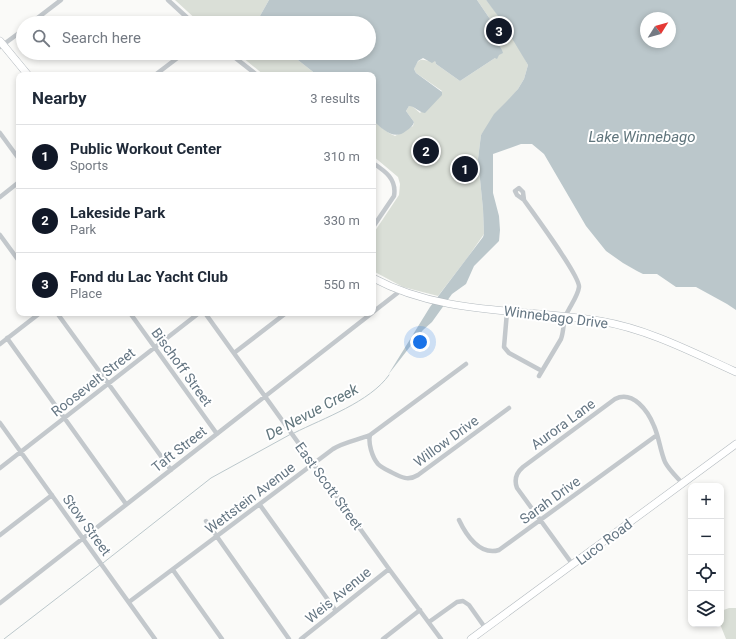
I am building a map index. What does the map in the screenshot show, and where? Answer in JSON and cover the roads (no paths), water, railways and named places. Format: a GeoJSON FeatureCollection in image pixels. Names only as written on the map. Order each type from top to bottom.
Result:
{"type":"FeatureCollection","features":[{"type":"Feature","properties":{"kind":"main road"},"geometry":{"type":"LineString","coordinates":[[1,44],[25,72]]}},
{"type":"Feature","properties":{"kind":"main road","name":"Winnebago Drive"},"geometry":{"type":"LineString","coordinates":[[376,279],[400,291],[431,301],[450,305],[611,323],[647,334],[736,372]]}},
{"type":"Feature","properties":{"kind":"main road","name":"Luco Road"},"geometry":{"type":"LineString","coordinates":[[471,639],[736,444]]}},
{"type":"Feature","properties":{"kind":"street"},"geometry":{"type":"LineString","coordinates":[[40,16],[61,0]]}},
{"type":"Feature","properties":{"kind":"street"},"geometry":{"type":"LineString","coordinates":[[168,0],[185,16]]}},
{"type":"Feature","properties":{"kind":"street"},"geometry":{"type":"LineString","coordinates":[[1,44],[16,34]]}},
{"type":"Feature","properties":{"kind":"street"},"geometry":{"type":"LineString","coordinates":[[159,72],[175,60]]}},
{"type":"Feature","properties":{"kind":"street"},"geometry":{"type":"LineString","coordinates":[[238,60],[253,72]]}},
{"type":"Feature","properties":{"kind":"street"},"geometry":{"type":"LineString","coordinates":[[0,133],[16,155]]}},
{"type":"Feature","properties":{"kind":"street"},"geometry":{"type":"LineString","coordinates":[[376,165],[388,175],[394,184],[395,191],[394,196],[376,223]]}},
{"type":"Feature","properties":{"kind":"street"},"geometry":{"type":"LineString","coordinates":[[0,197],[16,184]]}},
{"type":"Feature","properties":{"kind":"street"},"geometry":{"type":"LineString","coordinates":[[524,200],[578,281],[579,285],[578,292],[565,317],[561,339],[539,376]]}},
{"type":"Feature","properties":{"kind":"street"},"geometry":{"type":"LineString","coordinates":[[0,235],[16,257]]}},
{"type":"Feature","properties":{"kind":"street","name":"Taft Street"},"geometry":{"type":"LineString","coordinates":[[376,309],[400,291]]}},
{"type":"Feature","properties":{"kind":"street"},"geometry":{"type":"LineString","coordinates":[[507,312],[504,347],[509,353],[542,371]]}},
{"type":"Feature","properties":{"kind":"street"},"geometry":{"type":"LineString","coordinates":[[0,344],[36,316]]}},
{"type":"Feature","properties":{"kind":"street"},"geometry":{"type":"LineString","coordinates":[[59,316],[171,470]]}},
{"type":"Feature","properties":{"kind":"street","name":"Bischoff Street"},"geometry":{"type":"LineString","coordinates":[[132,316],[216,434]]}},
{"type":"Feature","properties":{"kind":"street","name":"Roosevelt Street"},"geometry":{"type":"LineString","coordinates":[[0,468],[195,316]]}},
{"type":"Feature","properties":{"kind":"street","name":"East Scott Street"},"geometry":{"type":"LineString","coordinates":[[207,316],[388,569],[441,639]]}},
{"type":"Feature","properties":{"kind":"street"},"geometry":{"type":"LineString","coordinates":[[234,353],[282,316]]}},
{"type":"Feature","properties":{"kind":"street","name":"Taft Street"},"geometry":{"type":"LineString","coordinates":[[0,602],[265,397],[367,316]]}},
{"type":"Feature","properties":{"kind":"street"},"geometry":{"type":"LineString","coordinates":[[7,338],[126,504]]}},
{"type":"Feature","properties":{"kind":"street","name":"Wettstein Avenue"},"geometry":{"type":"LineString","coordinates":[[129,602],[338,446],[357,441],[370,435],[466,364]]}},
{"type":"Feature","properties":{"kind":"street","name":"Aurora Lane"},"geometry":{"type":"LineString","coordinates":[[573,565],[518,490],[516,477],[519,471],[535,458],[615,399],[630,397],[638,402],[652,421],[666,464],[683,484]]}},
{"type":"Feature","properties":{"kind":"street","name":"Willow Drive"},"geometry":{"type":"LineString","coordinates":[[370,435],[370,445],[375,459],[379,464],[401,477],[411,478],[418,475],[509,408]]}},
{"type":"Feature","properties":{"kind":"street","name":"Stow Street"},"geometry":{"type":"LineString","coordinates":[[0,423],[156,639]]}},
{"type":"Feature","properties":{"kind":"street","name":"Sarah Drive"},"geometry":{"type":"LineString","coordinates":[[459,520],[465,531],[474,542],[484,550],[491,552],[500,549],[657,435]]}},
{"type":"Feature","properties":{"kind":"street"},"geometry":{"type":"LineString","coordinates":[[0,535],[52,495]]}},
{"type":"Feature","properties":{"kind":"street"},"geometry":{"type":"LineString","coordinates":[[260,505],[336,611]]}},
{"type":"Feature","properties":{"kind":"street"},"geometry":{"type":"LineString","coordinates":[[206,521],[289,639]]}},
{"type":"Feature","properties":{"kind":"street","name":"Weis Avenue"},"geometry":{"type":"LineString","coordinates":[[301,639],[388,569]]}},
{"type":"Feature","properties":{"kind":"street"},"geometry":{"type":"LineString","coordinates":[[173,570],[222,639]]}},
{"type":"Feature","properties":{"kind":"street"},"geometry":{"type":"LineString","coordinates":[[429,622],[457,602],[462,601],[469,604],[486,628]]}},
{"type":"Feature","properties":{"kind":"street"},"geometry":{"type":"LineString","coordinates":[[383,639],[420,610]]}},
{"type":"Feature","properties":{"kind":"water"},"geometry":{"type":"Polygon","coordinates":[[[269,0],[477,0],[492,22],[487,27],[503,53],[499,55],[497,59],[495,58],[460,81],[436,64],[435,61],[432,63],[423,58],[418,61],[414,69],[416,73],[442,92],[442,95],[425,113],[409,106],[406,111],[414,122],[413,125],[402,134],[397,135],[389,133],[376,123],[376,72],[313,72],[298,60],[376,60],[376,16],[260,16],[269,0]]]}},
{"type":"Feature","properties":{"kind":"water","name":"Lake Winnebago"},"geometry":{"type":"Polygon","coordinates":[[[486,0],[736,0],[736,310],[696,287],[676,287],[657,274],[643,274],[623,263],[606,251],[586,226],[544,154],[532,144],[521,144],[493,154],[493,193],[499,216],[499,241],[474,266],[466,284],[452,294],[432,322],[423,330],[388,375],[430,307],[483,237],[483,209],[478,159],[481,135],[494,114],[518,89],[524,79],[528,65],[501,20],[486,0]]]}},
{"type":"Feature","properties":{"kind":"waterway","name":"De Nevue Creek"},"geometry":{"type":"LineString","coordinates":[[294,433],[359,401],[381,385],[389,375]]}},
{"type":"Feature","properties":{"kind":"waterway","name":"De Nevue Creek"},"geometry":{"type":"LineString","coordinates":[[103,563],[211,478],[291,434]]}},
{"type":"Feature","properties":{"kind":"waterway","name":"De Nevue Creek"},"geometry":{"type":"LineString","coordinates":[[4,639],[100,565]]}},
{"type":"Feature","properties":{"kind":"place","name":"Fond du Lac Yacht Club"},"geometry":{"type":"Point","coordinates":[499,31]}},
{"type":"Feature","properties":{"kind":"place","name":"Lakeside Park"},"geometry":{"type":"Point","coordinates":[426,151]}},
{"type":"Feature","properties":{"kind":"place","name":"Public Workout Center"},"geometry":{"type":"Point","coordinates":[465,169]}}]}
